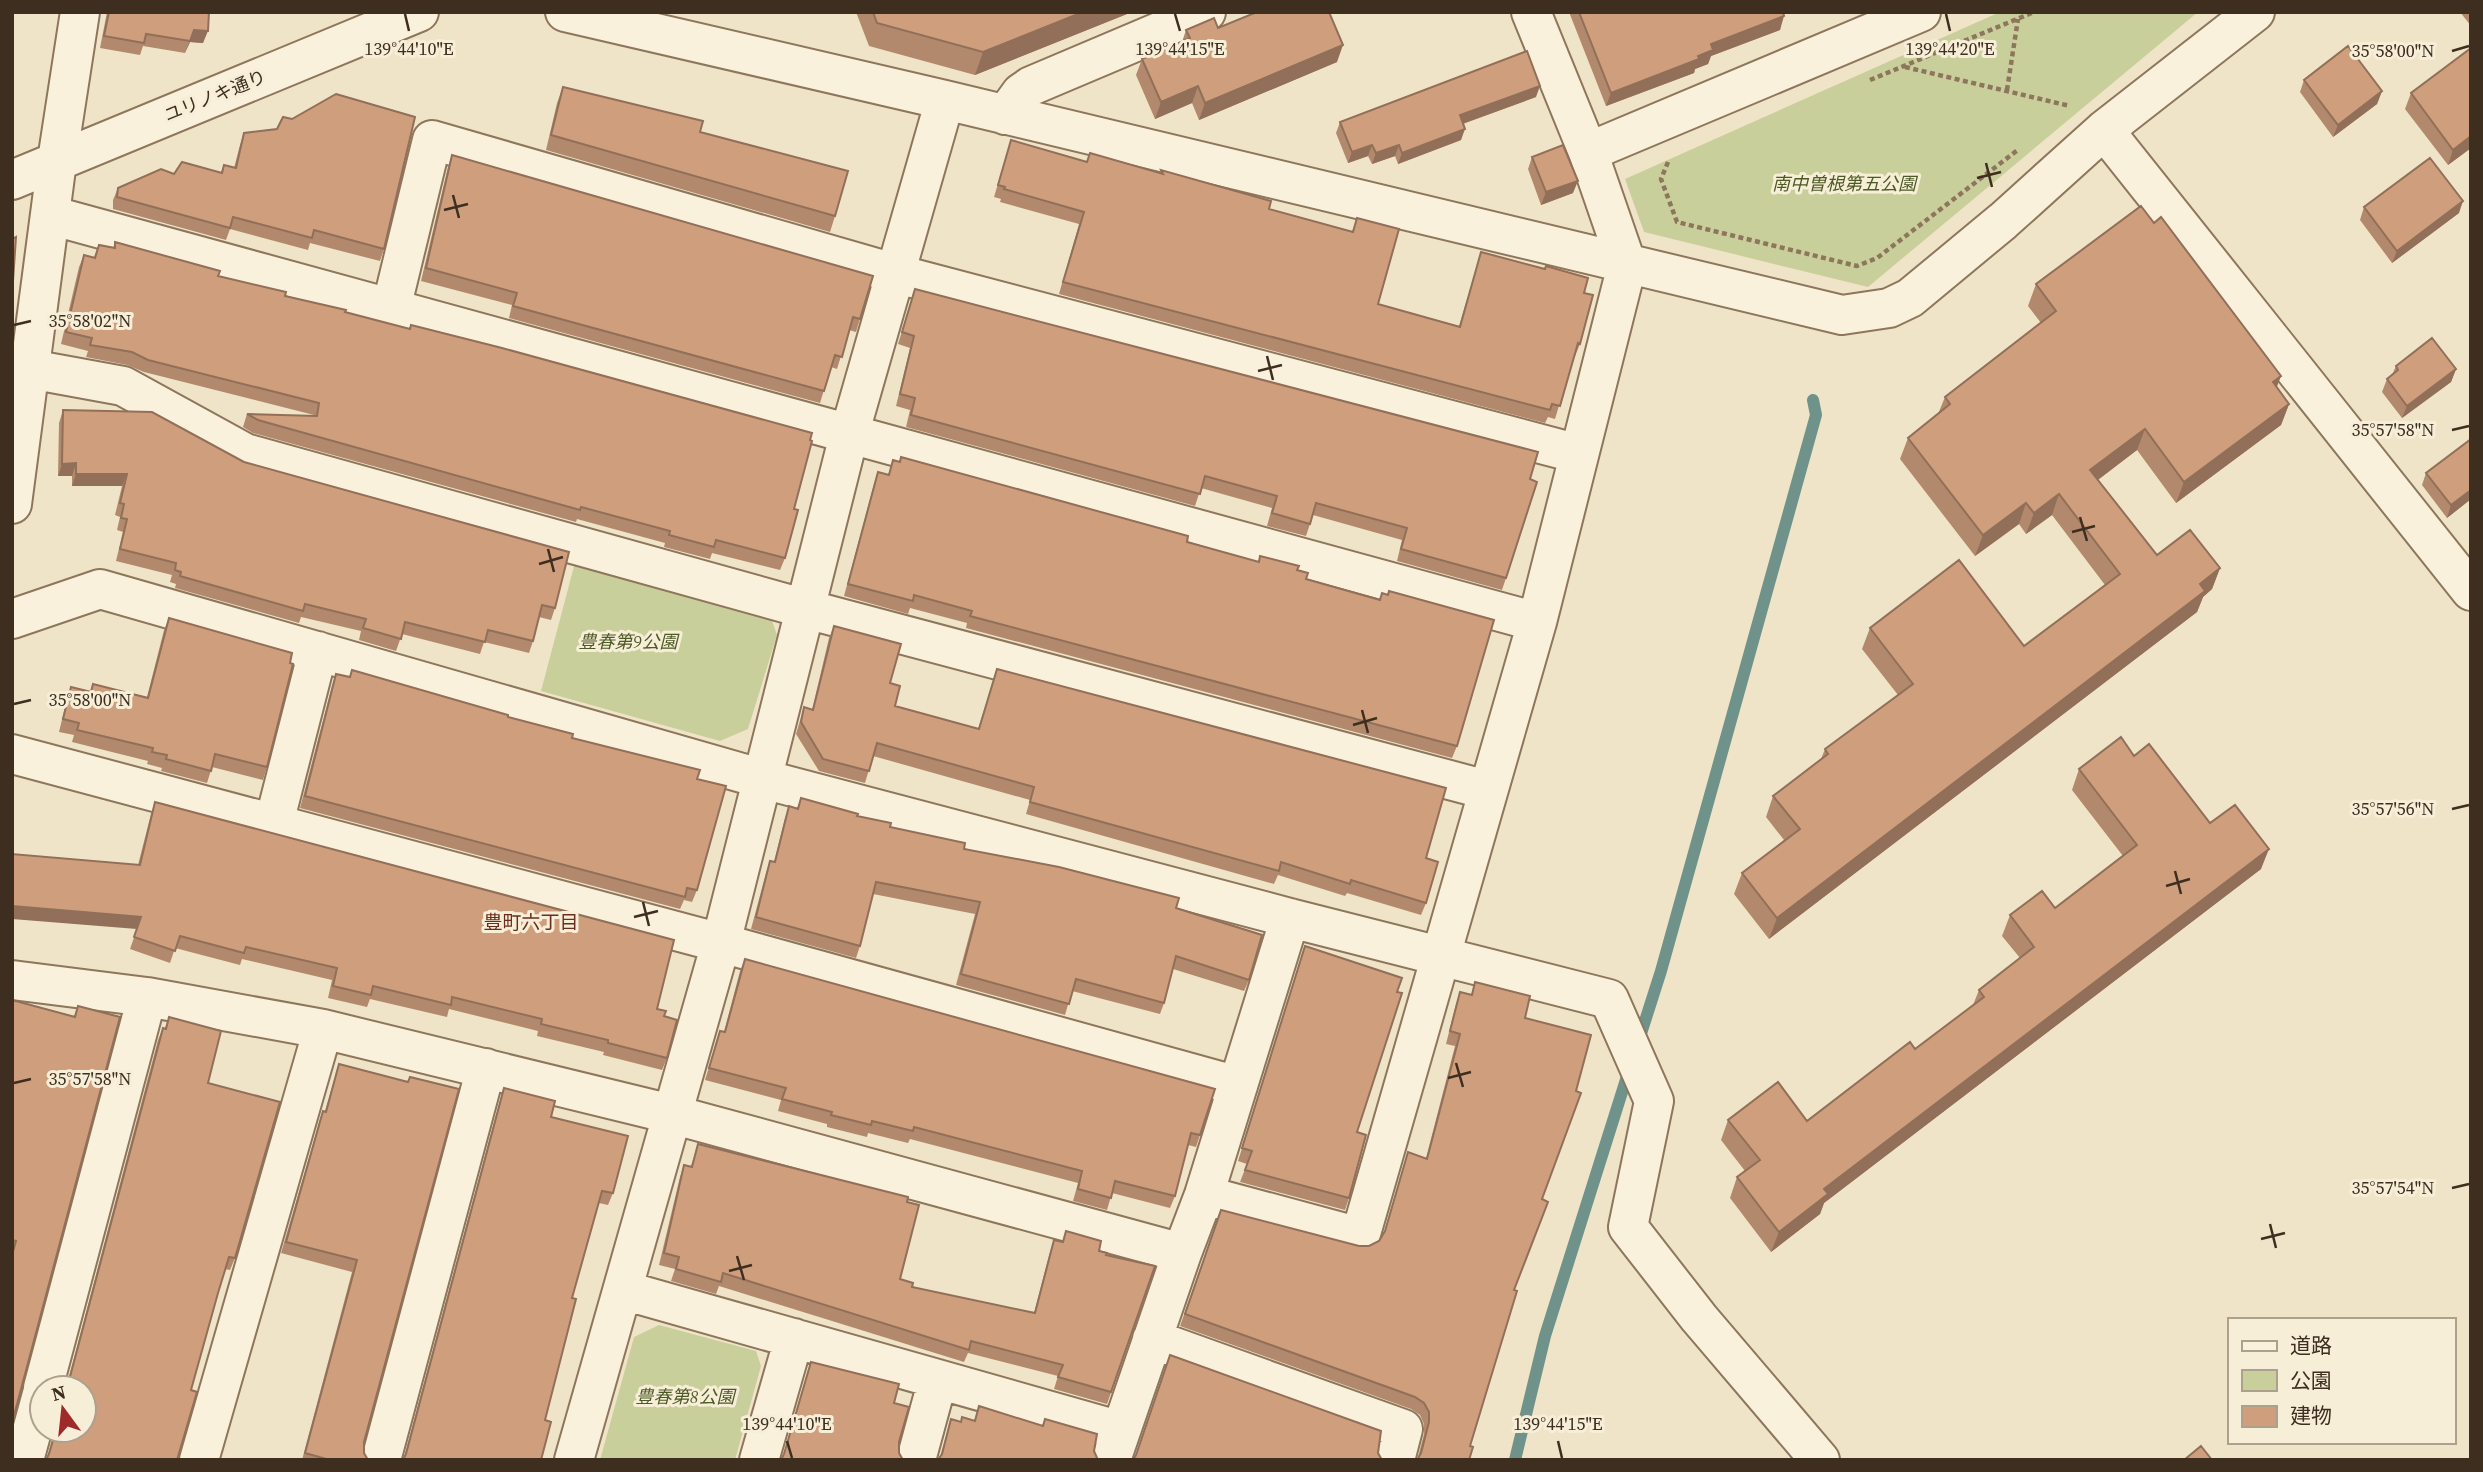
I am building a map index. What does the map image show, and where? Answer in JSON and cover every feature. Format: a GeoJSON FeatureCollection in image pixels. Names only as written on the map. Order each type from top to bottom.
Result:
{"type":"FeatureCollection","features":[{"type":"Feature","properties":{"kind":"street"},"geometry":{"type":"LineString","coordinates":[[12,504],[57,161],[80,12]]}},
{"type":"Feature","properties":{"kind":"street","name":"ユリノキ通り"},"geometry":{"type":"LineString","coordinates":[[12,180],[419,12]]}},
{"type":"Feature","properties":{"kind":"street"},"geometry":{"type":"LineString","coordinates":[[565,12],[1842,314],[1889,308],[1910,298],[2003,221],[2104,130],[2255,12]]}},
{"type":"Feature","properties":{"kind":"street"},"geometry":{"type":"LineString","coordinates":[[1005,115],[1021,93],[1031,86],[1206,12]]}},
{"type":"Feature","properties":{"kind":"street"},"geometry":{"type":"LineString","coordinates":[[1204,1195],[1360,1237],[1537,622],[1627,265],[1588,152],[1531,12]]}},
{"type":"Feature","properties":{"kind":"street"},"geometry":{"type":"LineString","coordinates":[[1588,152],[1921,12]]}},
{"type":"Feature","properties":{"kind":"street"},"geometry":{"type":"LineString","coordinates":[[575,1460],[720,943],[849,435],[945,100]]}},
{"type":"Feature","properties":{"kind":"street"},"geometry":{"type":"LineString","coordinates":[[2104,130],[2471,591]]}},
{"type":"Feature","properties":{"kind":"street"},"geometry":{"type":"LineString","coordinates":[[391,309],[432,140],[897,274],[1579,454]]}},
{"type":"Feature","properties":{"kind":"street"},"geometry":{"type":"LineString","coordinates":[[50,215],[1537,622]]}},
{"type":"Feature","properties":{"kind":"street"},"geometry":{"type":"LineString","coordinates":[[30,369],[123,386],[246,453],[806,609],[1487,790]]}},
{"type":"Feature","properties":{"kind":"street"},"geometry":{"type":"LineString","coordinates":[[12,619],[100,589],[763,779],[1609,999],[1654,1101],[1628,1227],[1699,1318],[1820,1460]]}},
{"type":"Feature","properties":{"kind":"street"},"geometry":{"type":"LineString","coordinates":[[274,824],[318,651]]}},
{"type":"Feature","properties":{"kind":"street"},"geometry":{"type":"LineString","coordinates":[[12,754],[720,943],[1238,1086]]}},
{"type":"Feature","properties":{"kind":"street"},"geometry":{"type":"LineString","coordinates":[[623,1290],[938,1379],[1116,1445],[1181,1253],[1204,1195],[1290,918]]}},
{"type":"Feature","properties":{"kind":"street"},"geometry":{"type":"LineString","coordinates":[[12,979],[147,997],[323,1029],[671,1114],[1181,1253]]}},
{"type":"Feature","properties":{"kind":"street"},"geometry":{"type":"LineString","coordinates":[[47,1374],[147,997]]}},
{"type":"Feature","properties":{"kind":"street"},"geometry":{"type":"LineString","coordinates":[[199,1460],[323,1029]]}},
{"type":"Feature","properties":{"kind":"street"},"geometry":{"type":"LineString","coordinates":[[381,1460],[486,1068]]}},
{"type":"Feature","properties":{"kind":"street"},"geometry":{"type":"LineString","coordinates":[[759,1460],[794,1338]]}},
{"type":"Feature","properties":{"kind":"street"},"geometry":{"type":"LineString","coordinates":[[1152,1339],[1403,1429],[1395,1460]]}},
{"type":"Feature","properties":{"kind":"street"},"geometry":{"type":"LineString","coordinates":[[916,1460],[938,1379]]}},
{"type":"Feature","properties":{"kind":"path"},"geometry":{"type":"LineString","coordinates":[[1867,81],[2034,12]]}},
{"type":"Feature","properties":{"kind":"path"},"geometry":{"type":"LineString","coordinates":[[2007,90],[2018,19]]}},
{"type":"Feature","properties":{"kind":"path"},"geometry":{"type":"LineString","coordinates":[[1904,66],[2074,107],[2063,115]]}},
{"type":"Feature","properties":{"kind":"path"},"geometry":{"type":"LineString","coordinates":[[1669,159],[1661,179],[1677,222],[1857,266],[1877,257],[2019,149]]}},
{"type":"Feature","properties":{"kind":"green space","name":"南中曽根第五公園"},"geometry":{"type":"Polygon","coordinates":[[[2000,12],[2198,12],[1868,287],[1644,232],[1625,179],[2000,12]]]}},
{"type":"Feature","properties":{"kind":"green space","name":"豊春第9公園"},"geometry":{"type":"Polygon","coordinates":[[[577,555],[768,609],[777,635],[748,729],[720,741],[541,691],[577,555]]]}},
{"type":"Feature","properties":{"kind":"green space","name":"豊春第8公園"},"geometry":{"type":"Polygon","coordinates":[[[659,1325],[756,1351],[761,1366],[735,1460],[600,1460],[634,1337],[659,1325]]]}},
{"type":"Feature","properties":{"kind":"building"},"geometry":{"type":"Polygon","coordinates":[[[109,12],[209,12],[208,31],[194,30],[190,41],[146,34],[144,43],[104,36],[109,12]]]}},
{"type":"Feature","properties":{"kind":"building"},"geometry":{"type":"Polygon","coordinates":[[[873,12],[1083,12],[983,52],[877,23],[873,12]]]}},
{"type":"Feature","properties":{"kind":"building"},"geometry":{"type":"Polygon","coordinates":[[[1257,12],[1329,12],[1343,45],[1205,103],[1198,86],[1161,102],[1142,59],[1190,38],[1186,30],[1214,18],[1218,28],[1257,12]]]}},
{"type":"Feature","properties":{"kind":"building"},"geometry":{"type":"Polygon","coordinates":[[[1579,12],[1783,12],[1784,16],[1711,44],[1713,50],[1698,56],[1699,59],[1611,93],[1579,12]]]}},
{"type":"Feature","properties":{"kind":"building"},"geometry":{"type":"Polygon","coordinates":[[[2348,46],[2382,91],[2338,125],[2304,80],[2348,46]]]}},
{"type":"Feature","properties":{"kind":"building"},"geometry":{"type":"Polygon","coordinates":[[[2471,48],[2471,136],[2453,150],[2411,93],[2471,48]]]}},
{"type":"Feature","properties":{"kind":"building"},"geometry":{"type":"Polygon","coordinates":[[[1527,51],[1540,86],[1460,115],[1465,129],[1402,153],[1399,145],[1376,153],[1372,145],[1352,152],[1340,122],[1527,51]]]}},
{"type":"Feature","properties":{"kind":"building"},"geometry":{"type":"Polygon","coordinates":[[[563,87],[703,121],[700,132],[848,171],[835,216],[551,135],[563,87]]]}},
{"type":"Feature","properties":{"kind":"building"},"geometry":{"type":"Polygon","coordinates":[[[336,94],[415,117],[384,249],[314,230],[312,238],[233,217],[230,228],[117,197],[118,188],[161,169],[174,174],[182,162],[222,173],[224,165],[236,168],[244,133],[277,129],[283,117],[292,119],[336,94]]]}},
{"type":"Feature","properties":{"kind":"building"},"geometry":{"type":"Polygon","coordinates":[[[1011,140],[1087,162],[1090,153],[1163,174],[1161,170],[1271,201],[1269,209],[1353,232],[1357,218],[1399,229],[1378,304],[1460,327],[1481,252],[1588,278],[1584,293],[1593,295],[1560,406],[1552,404],[1550,410],[1063,282],[1084,212],[998,185],[1011,140]]]}},
{"type":"Feature","properties":{"kind":"building"},"geometry":{"type":"Polygon","coordinates":[[[1563,145],[1578,181],[1546,192],[1532,157],[1563,145]]]}},
{"type":"Feature","properties":{"kind":"building"},"geometry":{"type":"Polygon","coordinates":[[[452,155],[873,276],[860,319],[853,317],[842,357],[835,355],[824,391],[513,306],[517,293],[426,268],[452,155]]]}},
{"type":"Feature","properties":{"kind":"building"},"geometry":{"type":"Polygon","coordinates":[[[2430,158],[2463,201],[2397,251],[2364,207],[2430,158]]]}},
{"type":"Feature","properties":{"kind":"building"},"geometry":{"type":"Polygon","coordinates":[[[2141,206],[2154,223],[2161,217],[2281,376],[2273,382],[2289,404],[2184,482],[2145,429],[2090,470],[2157,555],[2190,530],[2220,568],[2200,584],[2205,591],[1777,918],[1742,873],[1800,829],[1773,796],[1828,754],[1825,749],[1913,684],[1870,628],[1959,560],[2024,646],[2120,574],[2059,494],[2034,513],[2026,503],[1983,535],[1908,438],[1950,404],[1945,397],[2056,311],[2036,284],[2141,206]]]}},
{"type":"Feature","properties":{"kind":"building"},"geometry":{"type":"Polygon","coordinates":[[[16,237],[12,296],[12,239],[16,237]]]}},
{"type":"Feature","properties":{"kind":"building"},"geometry":{"type":"Polygon","coordinates":[[[115,242],[220,271],[218,276],[286,292],[285,296],[410,329],[411,325],[502,348],[812,433],[794,509],[798,510],[785,558],[716,540],[714,547],[669,535],[670,531],[581,507],[580,510],[258,420],[247,414],[317,416],[319,403],[148,360],[132,352],[90,345],[92,338],[66,332],[84,255],[95,258],[99,245],[115,248],[115,242]]]}},
{"type":"Feature","properties":{"kind":"building"},"geometry":{"type":"Polygon","coordinates":[[[915,289],[1538,452],[1530,479],[1537,482],[1506,578],[1401,549],[1407,528],[1316,503],[1310,524],[1272,513],[1277,496],[1205,476],[1200,494],[911,415],[915,398],[900,394],[914,336],[902,332],[915,289]]]}},
{"type":"Feature","properties":{"kind":"building"},"geometry":{"type":"Polygon","coordinates":[[[2432,338],[2456,369],[2407,406],[2387,379],[2398,370],[2396,366],[2432,338]]]}},
{"type":"Feature","properties":{"kind":"building"},"geometry":{"type":"Polygon","coordinates":[[[63,410],[152,412],[244,462],[569,552],[555,608],[542,605],[533,641],[488,630],[485,642],[405,622],[401,639],[363,628],[366,619],[305,604],[303,611],[180,576],[181,572],[175,570],[176,563],[120,549],[127,519],[121,518],[124,504],[120,503],[127,474],[76,474],[76,463],[62,464],[63,410]]]}},
{"type":"Feature","properties":{"kind":"building"},"geometry":{"type":"Polygon","coordinates":[[[2471,439],[2471,490],[2451,505],[2426,473],[2471,439]]]}},
{"type":"Feature","properties":{"kind":"building"},"geometry":{"type":"Polygon","coordinates":[[[901,457],[1188,536],[1187,542],[1259,562],[1260,556],[1299,566],[1297,570],[1308,573],[1306,579],[1380,600],[1382,593],[1388,595],[1389,591],[1494,620],[1457,746],[970,616],[972,611],[914,595],[913,601],[848,584],[878,472],[889,475],[893,460],[900,462],[901,457]]]}},
{"type":"Feature","properties":{"kind":"building"},"geometry":{"type":"Polygon","coordinates":[[[169,618],[292,653],[290,663],[293,664],[267,767],[215,754],[211,771],[166,759],[167,755],[152,752],[153,748],[77,730],[79,723],[63,719],[71,687],[91,692],[93,684],[148,698],[169,618]]]}},
{"type":"Feature","properties":{"kind":"building"},"geometry":{"type":"Polygon","coordinates":[[[834,626],[901,644],[890,683],[900,686],[895,706],[979,729],[997,669],[1446,788],[1426,858],[1438,862],[1426,903],[1351,880],[1350,884],[1281,862],[1279,871],[1030,802],[1034,787],[877,743],[869,771],[823,759],[801,722],[804,707],[813,710],[834,626]]]}},
{"type":"Feature","properties":{"kind":"building"},"geometry":{"type":"Polygon","coordinates":[[[352,670],[573,734],[572,738],[700,770],[697,779],[726,786],[697,890],[687,888],[685,897],[305,796],[336,674],[350,677],[352,670]]]}},
{"type":"Feature","properties":{"kind":"building"},"geometry":{"type":"Polygon","coordinates":[[[2121,737],[2134,756],[2149,744],[2210,823],[2235,805],[2269,849],[1824,1189],[1828,1194],[1779,1232],[1737,1177],[1760,1160],[1728,1120],[1778,1082],[1807,1121],[1910,1042],[1915,1049],[1984,997],[1979,990],[2034,947],[2010,915],[2042,891],[2055,908],[2137,845],[2079,769],[2121,737]]]}},
{"type":"Feature","properties":{"kind":"building"},"geometry":{"type":"Polygon","coordinates":[[[801,798],[858,814],[857,816],[891,823],[890,827],[965,843],[964,849],[1059,867],[1179,898],[1176,908],[1262,935],[1249,980],[1176,956],[1164,1003],[1076,979],[1069,1004],[961,974],[980,902],[876,882],[860,946],[756,917],[770,861],[775,862],[789,806],[798,809],[801,798]]]}},
{"type":"Feature","properties":{"kind":"building"},"geometry":{"type":"Polygon","coordinates":[[[155,802],[674,940],[657,1009],[666,1011],[664,1016],[677,1020],[667,1058],[541,1024],[542,1019],[452,997],[451,1005],[373,986],[371,995],[333,986],[337,968],[246,947],[244,953],[180,936],[175,951],[134,937],[141,917],[12,906],[12,854],[140,865],[155,802]]]}},
{"type":"Feature","properties":{"kind":"building"},"geometry":{"type":"Polygon","coordinates":[[[1305,946],[1402,978],[1397,992],[1402,993],[1357,1132],[1366,1135],[1349,1198],[1245,1170],[1252,1151],[1242,1148],[1305,946]]]}},
{"type":"Feature","properties":{"kind":"building"},"geometry":{"type":"Polygon","coordinates":[[[745,959],[1215,1089],[1200,1135],[1191,1133],[1175,1196],[1115,1181],[1111,1198],[1078,1189],[1082,1171],[914,1127],[913,1131],[872,1121],[871,1125],[831,1115],[832,1112],[782,1099],[786,1088],[709,1068],[720,1031],[725,1032],[745,959]]]}},
{"type":"Feature","properties":{"kind":"building"},"geometry":{"type":"Polygon","coordinates":[[[1475,982],[1530,996],[1525,1018],[1591,1035],[1576,1091],[1581,1093],[1542,1199],[1548,1202],[1514,1290],[1517,1291],[1470,1446],[1473,1447],[1469,1460],[1417,1460],[1429,1422],[1429,1412],[1424,1403],[1415,1397],[1185,1314],[1221,1210],[1359,1246],[1369,1246],[1379,1241],[1385,1231],[1408,1152],[1427,1159],[1460,1034],[1450,1031],[1460,992],[1472,995],[1475,982]]]}},
{"type":"Feature","properties":{"kind":"building"},"geometry":{"type":"Polygon","coordinates":[[[12,1000],[75,1017],[78,1006],[120,1017],[12,1423],[12,1255],[16,1241],[12,1240],[12,1000]]]}},
{"type":"Feature","properties":{"kind":"building"},"geometry":{"type":"Polygon","coordinates":[[[169,1017],[221,1031],[208,1083],[280,1102],[235,1258],[229,1257],[218,1293],[191,1390],[197,1392],[177,1460],[46,1460],[52,1444],[98,1444],[98,1374],[71,1374],[163,1028],[166,1029],[169,1017]]]}},
{"type":"Feature","properties":{"kind":"building"},"geometry":{"type":"Polygon","coordinates":[[[339,1064],[408,1082],[410,1077],[459,1089],[364,1442],[364,1453],[368,1460],[330,1460],[305,1453],[357,1260],[286,1242],[339,1064]]]}},
{"type":"Feature","properties":{"kind":"building"},"geometry":{"type":"Polygon","coordinates":[[[504,1088],[555,1101],[551,1117],[628,1136],[613,1193],[602,1191],[572,1298],[576,1299],[545,1420],[551,1422],[541,1460],[403,1460],[406,1454],[504,1088]]]}},
{"type":"Feature","properties":{"kind":"building"},"geometry":{"type":"Polygon","coordinates":[[[698,1144],[908,1197],[907,1202],[919,1205],[900,1279],[913,1283],[912,1287],[1035,1313],[1054,1240],[1063,1242],[1066,1231],[1101,1241],[1099,1251],[1107,1253],[1106,1255],[1155,1266],[1111,1392],[1058,1377],[1063,1365],[971,1341],[969,1350],[723,1273],[721,1282],[676,1269],[679,1257],[664,1253],[684,1165],[692,1167],[698,1144]]]}},
{"type":"Feature","properties":{"kind":"building"},"geometry":{"type":"Polygon","coordinates":[[[1170,1355],[1381,1431],[1378,1453],[1382,1460],[1133,1460],[1170,1355]]]}},
{"type":"Feature","properties":{"kind":"building"},"geometry":{"type":"Polygon","coordinates":[[[811,1362],[899,1384],[894,1403],[909,1407],[899,1442],[899,1453],[903,1460],[781,1460],[811,1362]]]}},
{"type":"Feature","properties":{"kind":"building"},"geometry":{"type":"Polygon","coordinates":[[[979,1406],[1043,1426],[1045,1419],[1097,1434],[1094,1451],[1098,1460],[938,1460],[951,1419],[961,1422],[962,1417],[975,1421],[979,1406]]]}},
{"type":"Feature","properties":{"kind":"building"},"geometry":{"type":"Polygon","coordinates":[[[2201,1446],[2212,1460],[2184,1460],[2201,1446]]]}},
{"type":"Feature","properties":{"kind":"waterway"},"geometry":{"type":"LineString","coordinates":[[1638,1043],[1661,971],[1816,415],[1813,400]]}},
{"type":"Feature","properties":{"kind":"waterway"},"geometry":{"type":"LineString","coordinates":[[1515,1460],[1545,1336],[1629,1070]]}},
{"type":"Feature","properties":{"kind":"district","name":"豊町六丁目"},"geometry":{"type":"Point","coordinates":[531,922]}}]}
